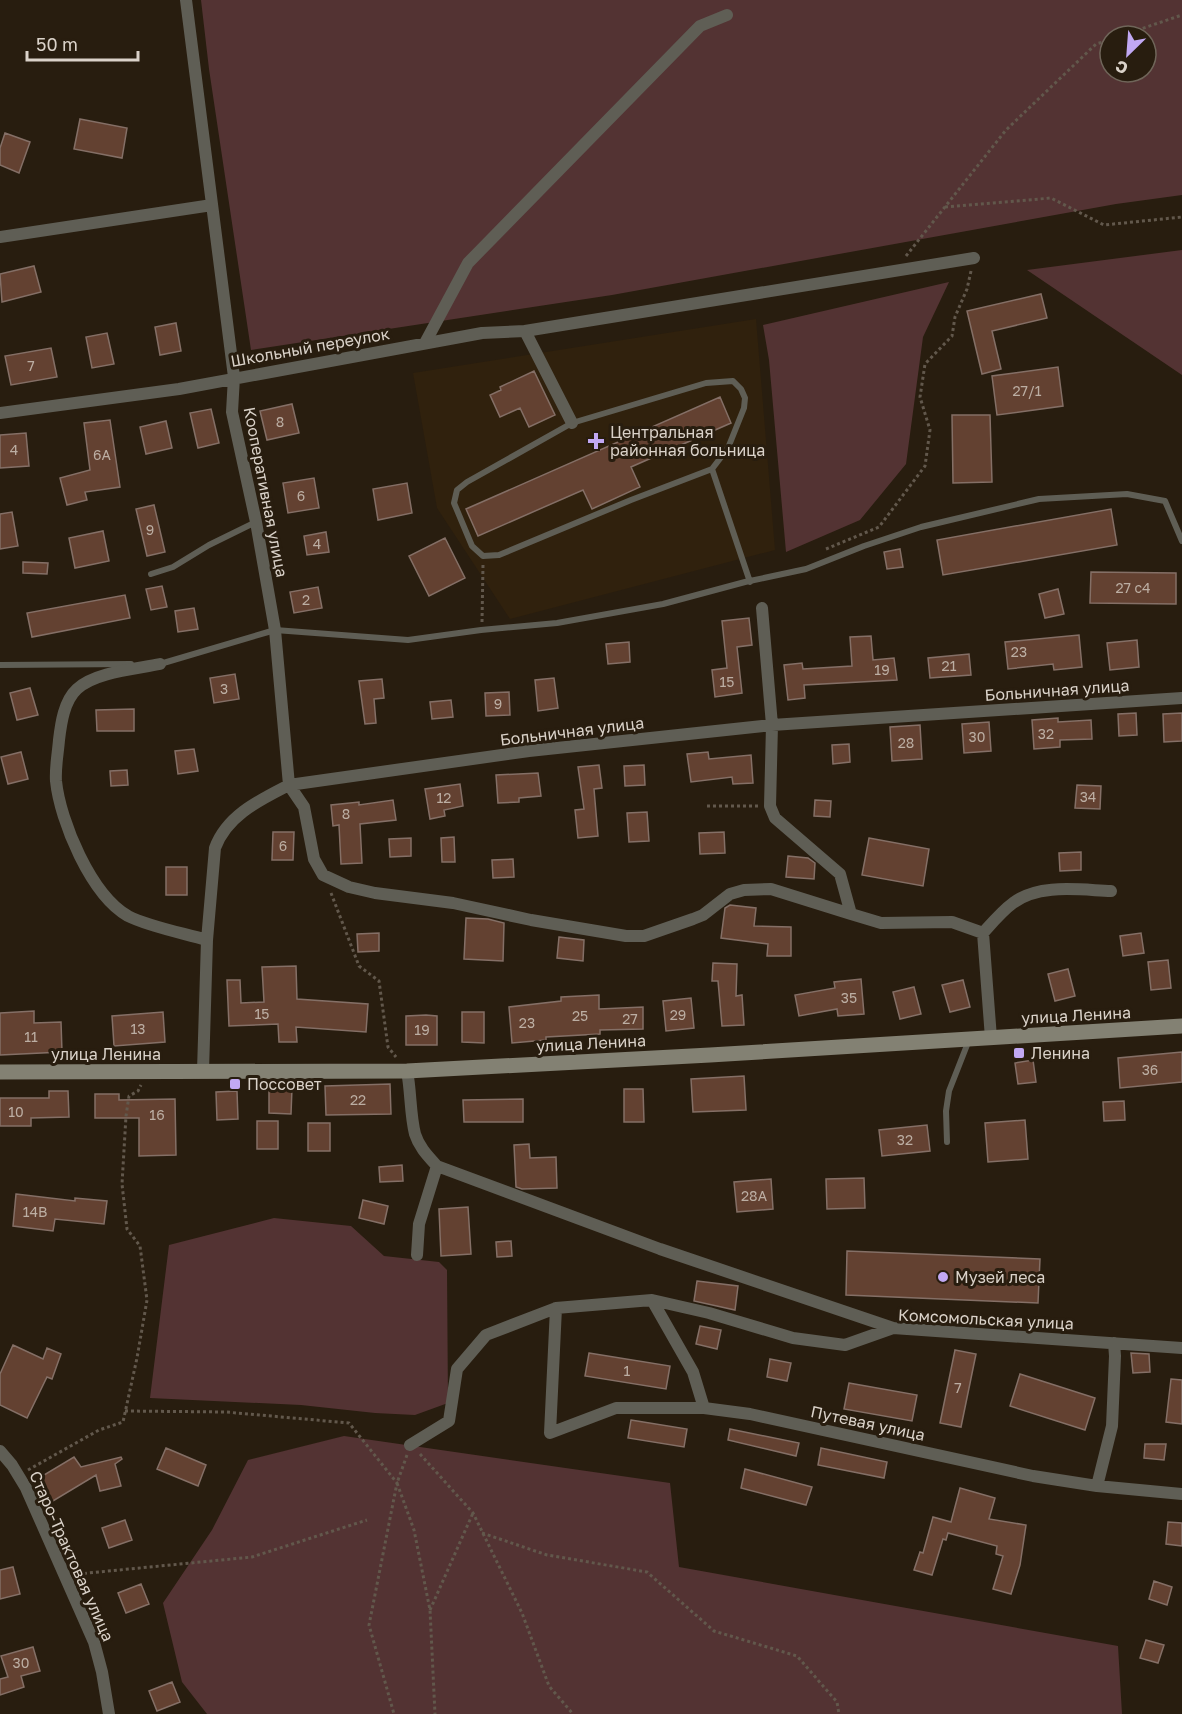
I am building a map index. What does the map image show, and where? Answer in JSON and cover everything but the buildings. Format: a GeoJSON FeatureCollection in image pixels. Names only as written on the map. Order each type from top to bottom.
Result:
{"type":"FeatureCollection","features":[{"type":"Feature","properties":{"kind":"street","name":"Кооперативная улица"},"geometry":{"type":"LineString","coordinates":[[186,0],[234,377],[232,412],[256,522],[275,630],[289,785]]}},
{"type":"Feature","properties":{"kind":"street"},"geometry":{"type":"LineString","coordinates":[[425,343],[468,263],[700,26],[727,15]]}},
{"type":"Feature","properties":{"kind":"street"},"geometry":{"type":"LineString","coordinates":[[0,237],[212,205]]}},
{"type":"Feature","properties":{"kind":"street","name":"Школьный переулок"},"geometry":{"type":"LineString","coordinates":[[0,412],[179,388],[482,333],[525,331],[974,258]]}},
{"type":"Feature","properties":{"kind":"street"},"geometry":{"type":"LineString","coordinates":[[525,331],[572,423]]}},
{"type":"Feature","properties":{"kind":"street"},"geometry":{"type":"LineString","coordinates":[[762,608],[772,725],[770,807],[775,818],[784,827],[840,874],[851,914]]}},
{"type":"Feature","properties":{"kind":"street"},"geometry":{"type":"LineString","coordinates":[[160,664],[114,673],[89,681],[76,689],[67,704],[60,725],[56,780],[66,825],[86,867],[107,899],[127,915],[207,940]]}},
{"type":"Feature","properties":{"kind":"street","name":"Больничная улица"},"geometry":{"type":"LineString","coordinates":[[203,1071],[207,940],[215,848],[220,834],[228,824],[257,802],[289,785],[529,752],[772,725],[1182,698]]}},
{"type":"Feature","properties":{"kind":"street"},"geometry":{"type":"LineString","coordinates":[[289,785],[304,807],[314,859],[323,875],[349,887],[375,893],[453,903],[542,922],[626,936],[644,936],[693,920],[730,894],[744,890],[771,890],[881,923],[952,922],[982,933]]}},
{"type":"Feature","properties":{"kind":"street"},"geometry":{"type":"LineString","coordinates":[[991,1038],[982,933],[1014,901],[1032,894],[1055,890],[1111,891]]}},
{"type":"Feature","properties":{"kind":"street","name":"улица Ленина"},"geometry":{"type":"LineString","coordinates":[[0,1072],[406,1071],[1182,1026]]}},
{"type":"Feature","properties":{"kind":"street"},"geometry":{"type":"LineString","coordinates":[[406,1071],[411,1089],[415,1133],[423,1150],[437,1166],[660,1249],[893,1328]]}},
{"type":"Feature","properties":{"kind":"street"},"geometry":{"type":"LineString","coordinates":[[417,1255],[419,1224],[437,1166]]}},
{"type":"Feature","properties":{"kind":"street"},"geometry":{"type":"LineString","coordinates":[[652,1300],[693,1372],[704,1408]]}},
{"type":"Feature","properties":{"kind":"street","name":"Комсомольская улица"},"geometry":{"type":"LineString","coordinates":[[411,1444],[449,1421],[457,1369],[486,1335],[556,1308],[652,1300],[709,1313],[793,1338],[845,1345],[893,1328],[1182,1348]]}},
{"type":"Feature","properties":{"kind":"street","name":"Путевая улица"},"geometry":{"type":"LineString","coordinates":[[556,1308],[550,1433],[616,1408],[704,1408],[750,1414],[1033,1476],[1097,1486],[1182,1494]]}},
{"type":"Feature","properties":{"kind":"street"},"geometry":{"type":"LineString","coordinates":[[1097,1486],[1112,1426],[1115,1356],[1113,1343]]}},
{"type":"Feature","properties":{"kind":"street","name":"Старо-Трактовая улица"},"geometry":{"type":"LineString","coordinates":[[0,1451],[26,1488],[94,1642],[109,1714]]}},
{"type":"Feature","properties":{"kind":"lane"},"geometry":{"type":"LineString","coordinates":[[734,381],[745,398],[744,408],[728,448],[712,469],[499,555],[483,556],[472,546],[454,503],[458,490],[467,482],[572,423],[705,382],[734,381]]}},
{"type":"Feature","properties":{"kind":"lane"},"geometry":{"type":"LineString","coordinates":[[712,469],[750,582]]}},
{"type":"Feature","properties":{"kind":"lane"},"geometry":{"type":"LineString","coordinates":[[0,665],[160,664],[275,630],[408,640],[557,623],[663,604],[801,570],[921,526],[1039,500],[1127,494],[1165,501],[1182,541]]}},
{"type":"Feature","properties":{"kind":"lane"},"geometry":{"type":"LineString","coordinates":[[151,574],[173,567],[209,545],[256,522]]}},
{"type":"Feature","properties":{"kind":"lane"},"geometry":{"type":"LineString","coordinates":[[947,1142],[946,1111],[949,1091],[969,1039]]}},
{"type":"Feature","properties":{"kind":"path"},"geometry":{"type":"LineString","coordinates":[[1155,24],[1182,15]]}},
{"type":"Feature","properties":{"kind":"path"},"geometry":{"type":"LineString","coordinates":[[894,271],[1006,130],[1098,43]]}},
{"type":"Feature","properties":{"kind":"path"},"geometry":{"type":"LineString","coordinates":[[944,207],[1050,198],[1104,225],[1182,217]]}},
{"type":"Feature","properties":{"kind":"path"},"geometry":{"type":"LineString","coordinates":[[801,570],[827,548],[879,527],[925,466],[930,430],[920,397],[925,364],[952,336],[955,317],[967,289],[974,258]]}},
{"type":"Feature","properties":{"kind":"path"},"geometry":{"type":"LineString","coordinates":[[481,630],[483,556]]}},
{"type":"Feature","properties":{"kind":"path"},"geometry":{"type":"LineString","coordinates":[[707,806],[770,807]]}},
{"type":"Feature","properties":{"kind":"path"},"geometry":{"type":"LineString","coordinates":[[323,875],[343,920],[359,966],[379,981],[388,1047],[406,1071]]}},
{"type":"Feature","properties":{"kind":"path"},"geometry":{"type":"LineString","coordinates":[[26,1488],[26,1471],[99,1430],[123,1422],[147,1300],[140,1246],[127,1229],[122,1185],[126,1116],[129,1096],[138,1091],[147,1072]]}},
{"type":"Feature","properties":{"kind":"path"},"geometry":{"type":"LineString","coordinates":[[125,1411],[226,1412],[349,1423],[397,1483],[414,1530],[430,1610],[435,1714]]}},
{"type":"Feature","properties":{"kind":"path"},"geometry":{"type":"LineString","coordinates":[[394,1714],[369,1625],[397,1483],[411,1444],[473,1513],[522,1613],[549,1686],[573,1714]]}},
{"type":"Feature","properties":{"kind":"path"},"geometry":{"type":"LineString","coordinates":[[430,1610],[473,1513]]}},
{"type":"Feature","properties":{"kind":"path"},"geometry":{"type":"LineString","coordinates":[[64,1575],[252,1557],[368,1520]]}},
{"type":"Feature","properties":{"kind":"path"},"geometry":{"type":"LineString","coordinates":[[483,1533],[547,1555],[647,1572],[714,1631],[797,1656],[837,1702],[839,1714]]}},
{"type":"Feature","properties":{"kind":"shaded area"},"geometry":{"type":"Polygon","coordinates":[[[201,0],[1182,0],[1182,195],[1116,204],[612,295],[251,350],[209,69],[201,0]]]}},
{"type":"Feature","properties":{"kind":"shaded area"},"geometry":{"type":"Polygon","coordinates":[[[1182,250],[1182,375],[1027,270],[1182,250]]]}},
{"type":"Feature","properties":{"kind":"shaded area"},"geometry":{"type":"Polygon","coordinates":[[[949,282],[923,337],[906,464],[860,520],[786,552],[769,360],[763,325],[949,282]]]}},
{"type":"Feature","properties":{"kind":"shaded area","name":"Центральная районная больница"},"geometry":{"type":"Polygon","coordinates":[[[756,319],[775,550],[510,619],[437,508],[413,373],[756,319]]]}},
{"type":"Feature","properties":{"kind":"shaded area"},"geometry":{"type":"Polygon","coordinates":[[[274,1218],[351,1226],[384,1256],[439,1262],[447,1270],[448,1403],[415,1415],[301,1405],[150,1398],[169,1245],[274,1218]]]}},
{"type":"Feature","properties":{"kind":"shaded area"},"geometry":{"type":"Polygon","coordinates":[[[344,1436],[670,1483],[679,1567],[1118,1646],[1122,1714],[207,1714],[182,1682],[163,1603],[212,1530],[248,1460],[344,1436]]]}},
{"type":"Feature","properties":{"kind":"place","name":"Центральная районная больница"},"geometry":{"type":"Point","coordinates":[596,441]}},
{"type":"Feature","properties":{"kind":"place","name":"Ленина"},"geometry":{"type":"Point","coordinates":[1019,1053]}},
{"type":"Feature","properties":{"kind":"place","name":"Поссовет"},"geometry":{"type":"Point","coordinates":[235,1084]}},
{"type":"Feature","properties":{"kind":"place","name":"Музей леса"},"geometry":{"type":"Point","coordinates":[943,1277]}}]}
